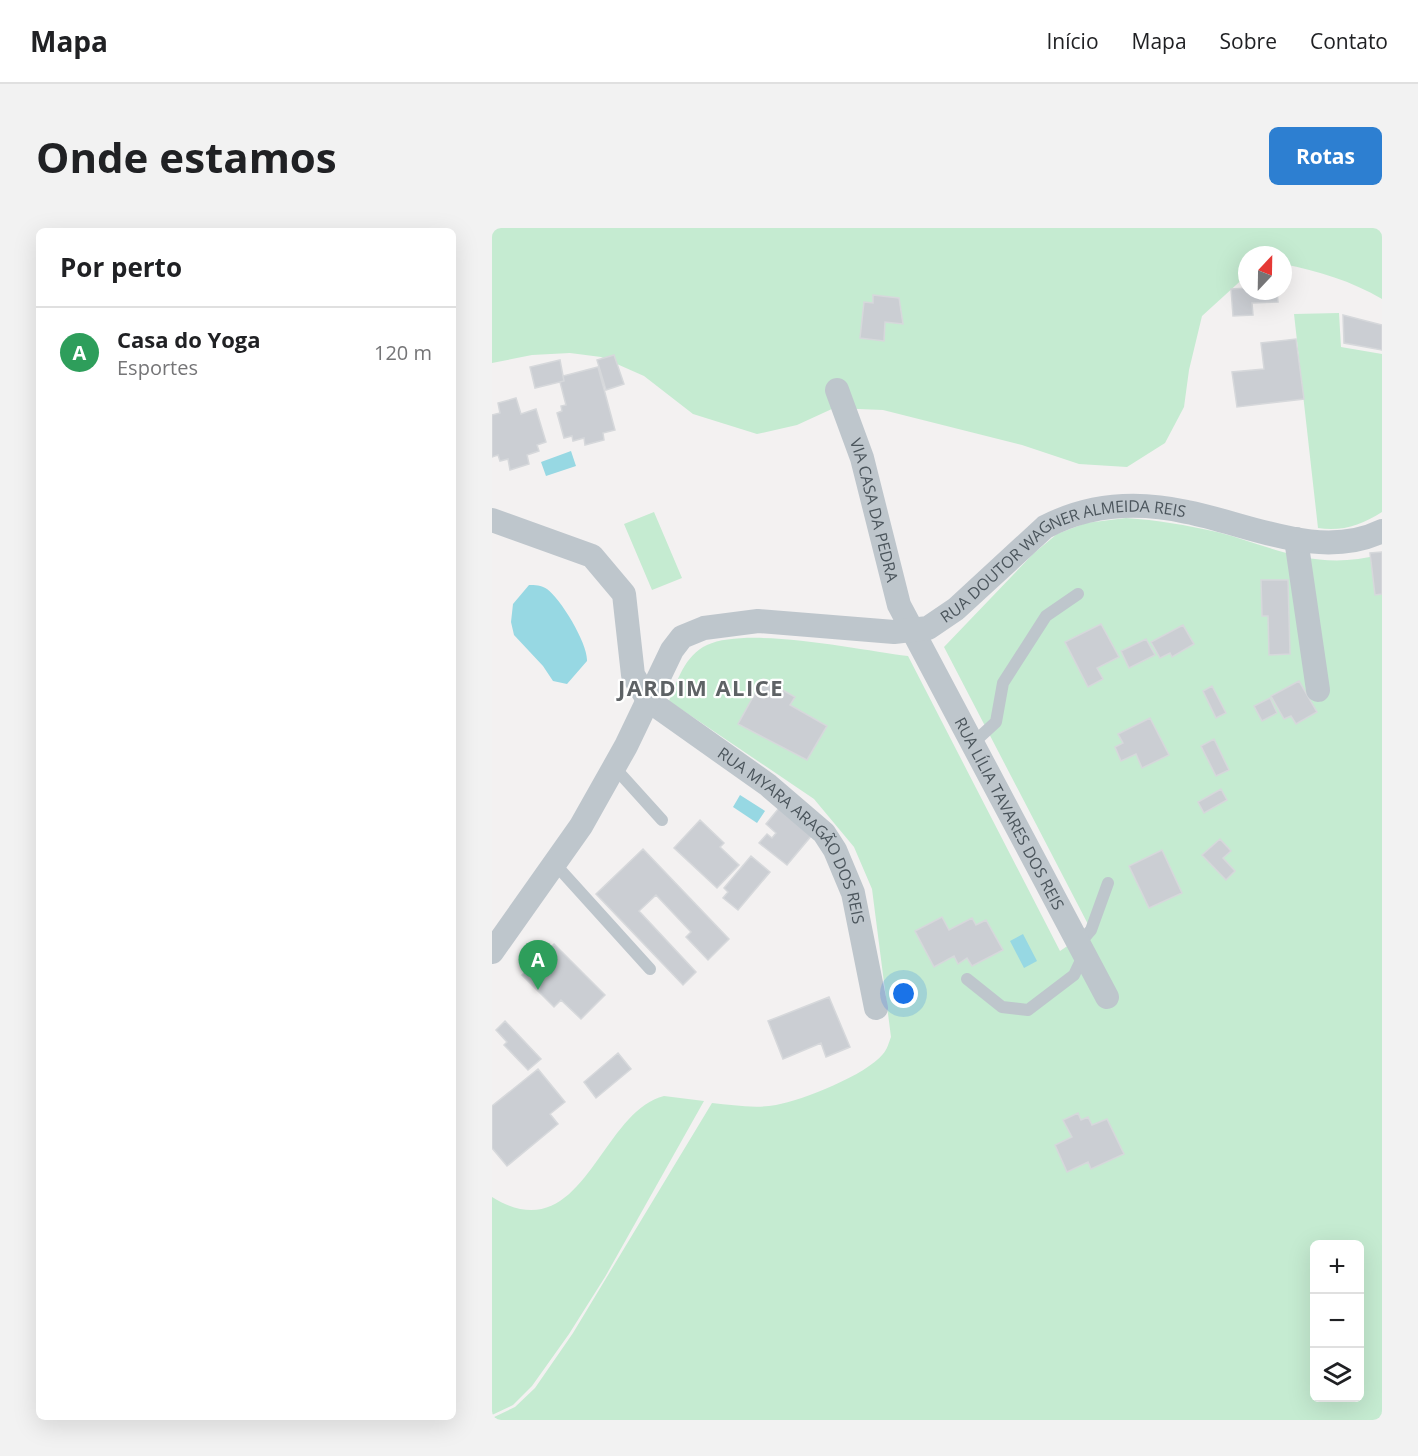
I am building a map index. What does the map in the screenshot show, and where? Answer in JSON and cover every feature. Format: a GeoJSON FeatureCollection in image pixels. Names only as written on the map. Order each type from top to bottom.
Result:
{"type":"FeatureCollection","features":[{"type":"Feature","properties":{"kind":"street","name":"VIA CASA DA PEDRA"},"geometry":{"type":"LineString","coordinates":[[837,390],[862,458],[891,579],[910,631]]}},
{"type":"Feature","properties":{"kind":"street","name":"RUA DOUTOR WAGNER ALMEIDA REIS"},"geometry":{"type":"LineString","coordinates":[[492,952],[555,864],[615,768],[676,643],[688,634],[704,628],[739,622],[768,621],[872,631],[910,631],[928,628],[943,620],[1033,536],[1061,519],[1081,512],[1122,505],[1184,511],[1296,539],[1329,543],[1353,541],[1382,531]]}},
{"type":"Feature","properties":{"kind":"street"},"geometry":{"type":"LineString","coordinates":[[492,520],[592,556],[624,594],[633,675],[648,700]]}},
{"type":"Feature","properties":{"kind":"street"},"geometry":{"type":"LineString","coordinates":[[1296,539],[1318,690]]}},
{"type":"Feature","properties":{"kind":"street","name":"RUA LÍLIA TAVARES DOS REIS"},"geometry":{"type":"LineString","coordinates":[[910,631],[1107,997]]}},
{"type":"Feature","properties":{"kind":"street","name":"RUA MYARA ARAGÃO DOS REIS"},"geometry":{"type":"LineString","coordinates":[[648,700],[768,785],[824,833],[835,850],[853,893],[876,1008]]}},
{"type":"Feature","properties":{"kind":"lane"},"geometry":{"type":"LineString","coordinates":[[971,745],[996,722],[1003,683],[1046,616],[1078,594]]}},
{"type":"Feature","properties":{"kind":"lane"},"geometry":{"type":"LineString","coordinates":[[615,768],[662,820]]}},
{"type":"Feature","properties":{"kind":"lane"},"geometry":{"type":"LineString","coordinates":[[555,864],[650,969]]}},
{"type":"Feature","properties":{"kind":"lane"},"geometry":{"type":"LineString","coordinates":[[967,979],[1002,1007],[1028,1010],[1074,975],[1081,949],[1091,930],[1108,883]]}},
{"type":"Feature","properties":{"kind":"green space"},"geometry":{"type":"Polygon","coordinates":[[[492,228],[1382,228],[1382,299],[1334,277],[1292,266],[1292,246],[1238,246],[1238,283],[1202,316],[1189,370],[1184,407],[1165,443],[1127,467],[1079,464],[1022,445],[883,410],[834,408],[797,425],[757,434],[693,414],[644,376],[601,357],[570,353],[532,355],[492,363],[492,228]]]}},
{"type":"Feature","properties":{"kind":"green space"},"geometry":{"type":"Polygon","coordinates":[[[1339,313],[1341,347],[1382,354],[1382,512],[1367,521],[1351,526],[1327,529],[1318,528],[1294,314],[1339,313]]]}},
{"type":"Feature","properties":{"kind":"green space"},"geometry":{"type":"Polygon","coordinates":[[[654,512],[682,578],[652,590],[624,524],[654,512]]]}},
{"type":"Feature","properties":{"kind":"green space"},"geometry":{"type":"Polygon","coordinates":[[[1126,518],[1172,523],[1217,532],[1279,551],[1317,559],[1358,559],[1382,554],[1382,1420],[492,1420],[515,1407],[535,1388],[573,1333],[712,1103],[760,1107],[788,1102],[817,1092],[849,1078],[875,1062],[887,1048],[891,1037],[872,889],[854,847],[814,799],[669,701],[687,662],[699,649],[707,645],[726,640],[749,638],[805,641],[908,656],[1060,951],[1091,930],[944,647],[1033,554],[1057,534],[1086,523],[1126,518]]]}},
{"type":"Feature","properties":{"kind":"green space"},"geometry":{"type":"Polygon","coordinates":[[[664,1096],[704,1101],[605,1277],[569,1334],[532,1386],[513,1405],[492,1415],[492,1197],[523,1209],[548,1207],[569,1194],[588,1174],[622,1126],[642,1107],[664,1096]]]}},
{"type":"Feature","properties":{"kind":"water"},"geometry":{"type":"Polygon","coordinates":[[[571,451],[576,466],[546,476],[541,462],[571,451]]]}},
{"type":"Feature","properties":{"kind":"water"},"geometry":{"type":"Polygon","coordinates":[[[529,585],[542,587],[553,594],[573,622],[583,644],[587,661],[567,684],[553,681],[543,666],[514,635],[511,622],[513,604],[529,585]]]}},
{"type":"Feature","properties":{"kind":"water"},"geometry":{"type":"Polygon","coordinates":[[[740,795],[765,811],[757,823],[733,807],[740,795]]]}},
{"type":"Feature","properties":{"kind":"water"},"geometry":{"type":"Polygon","coordinates":[[[1023,934],[1037,961],[1024,968],[1010,941],[1023,934]]]}},
{"type":"Feature","properties":{"kind":"building"},"geometry":{"type":"Polygon","coordinates":[[[1231,289],[1238,289],[1238,300],[1278,300],[1278,302],[1252,303],[1253,315],[1233,316],[1231,289]]]}},
{"type":"Feature","properties":{"kind":"building"},"geometry":{"type":"Polygon","coordinates":[[[873,295],[899,298],[903,324],[885,322],[884,341],[860,338],[864,302],[873,303],[873,295]]]}},
{"type":"Feature","properties":{"kind":"building"},"geometry":{"type":"Polygon","coordinates":[[[1343,315],[1382,325],[1382,350],[1344,343],[1343,315]]]}},
{"type":"Feature","properties":{"kind":"building"},"geometry":{"type":"Polygon","coordinates":[[[1296,339],[1304,399],[1237,407],[1232,372],[1264,369],[1261,343],[1296,339]]]}},
{"type":"Feature","properties":{"kind":"building"},"geometry":{"type":"Polygon","coordinates":[[[614,355],[624,384],[606,390],[597,360],[614,355]]]}},
{"type":"Feature","properties":{"kind":"building"},"geometry":{"type":"Polygon","coordinates":[[[560,360],[564,381],[535,388],[530,367],[560,360]]]}},
{"type":"Feature","properties":{"kind":"building"},"geometry":{"type":"Polygon","coordinates":[[[598,367],[615,430],[603,433],[604,440],[585,445],[584,438],[573,441],[572,436],[564,438],[557,413],[562,411],[561,406],[566,405],[560,382],[564,381],[563,376],[598,367]]]}},
{"type":"Feature","properties":{"kind":"building"},"geometry":{"type":"Polygon","coordinates":[[[516,398],[521,414],[536,409],[546,442],[537,445],[539,451],[527,455],[529,464],[510,470],[508,459],[500,461],[498,455],[492,457],[492,415],[500,413],[498,403],[516,398]]]}},
{"type":"Feature","properties":{"kind":"building"},"geometry":{"type":"Polygon","coordinates":[[[1382,552],[1382,594],[1375,595],[1370,553],[1382,552]]]}},
{"type":"Feature","properties":{"kind":"building"},"geometry":{"type":"Polygon","coordinates":[[[1261,580],[1288,580],[1290,654],[1269,655],[1268,616],[1262,616],[1261,580]]]}},
{"type":"Feature","properties":{"kind":"building"},"geometry":{"type":"Polygon","coordinates":[[[1101,624],[1119,657],[1097,668],[1103,679],[1088,687],[1065,642],[1101,624]]]}},
{"type":"Feature","properties":{"kind":"building"},"geometry":{"type":"Polygon","coordinates":[[[1183,625],[1194,644],[1172,657],[1170,653],[1160,658],[1151,642],[1183,625]]]}},
{"type":"Feature","properties":{"kind":"building"},"geometry":{"type":"Polygon","coordinates":[[[1146,639],[1155,655],[1129,668],[1121,651],[1146,639]]]}},
{"type":"Feature","properties":{"kind":"building"},"geometry":{"type":"Polygon","coordinates":[[[763,679],[795,697],[790,705],[827,726],[807,760],[738,724],[763,679]]]}},
{"type":"Feature","properties":{"kind":"building"},"geometry":{"type":"Polygon","coordinates":[[[1299,681],[1317,712],[1296,724],[1291,716],[1284,719],[1271,696],[1299,681]]]}},
{"type":"Feature","properties":{"kind":"building"},"geometry":{"type":"Polygon","coordinates":[[[1212,686],[1226,713],[1216,718],[1203,691],[1212,686]]]}},
{"type":"Feature","properties":{"kind":"building"},"geometry":{"type":"Polygon","coordinates":[[[1270,698],[1277,713],[1262,721],[1254,706],[1270,698]]]}},
{"type":"Feature","properties":{"kind":"building"},"geometry":{"type":"Polygon","coordinates":[[[1150,718],[1169,755],[1142,768],[1136,754],[1121,761],[1115,747],[1123,743],[1118,734],[1150,718]]]}},
{"type":"Feature","properties":{"kind":"building"},"geometry":{"type":"Polygon","coordinates":[[[1214,739],[1229,770],[1216,776],[1201,746],[1214,739]]]}},
{"type":"Feature","properties":{"kind":"building"},"geometry":{"type":"Polygon","coordinates":[[[1221,789],[1227,800],[1204,813],[1198,802],[1221,789]]]}},
{"type":"Feature","properties":{"kind":"building"},"geometry":{"type":"Polygon","coordinates":[[[779,808],[812,835],[787,865],[759,843],[767,834],[772,838],[776,833],[766,824],[779,808]]]}},
{"type":"Feature","properties":{"kind":"building"},"geometry":{"type":"Polygon","coordinates":[[[700,820],[724,843],[720,847],[739,865],[717,888],[674,848],[700,820]]]}},
{"type":"Feature","properties":{"kind":"building"},"geometry":{"type":"Polygon","coordinates":[[[1220,839],[1231,851],[1223,858],[1235,871],[1226,880],[1202,855],[1220,839]]]}},
{"type":"Feature","properties":{"kind":"building"},"geometry":{"type":"Polygon","coordinates":[[[643,849],[729,939],[708,960],[686,937],[691,932],[656,895],[639,911],[696,972],[683,985],[596,894],[643,849]]]}},
{"type":"Feature","properties":{"kind":"building"},"geometry":{"type":"Polygon","coordinates":[[[1162,850],[1182,893],[1149,908],[1129,866],[1162,850]]]}},
{"type":"Feature","properties":{"kind":"building"},"geometry":{"type":"Polygon","coordinates":[[[751,856],[770,872],[738,910],[723,898],[728,892],[724,888],[751,856]]]}},
{"type":"Feature","properties":{"kind":"building"},"geometry":{"type":"Polygon","coordinates":[[[942,917],[949,930],[972,918],[976,925],[986,920],[1003,950],[972,966],[967,958],[958,964],[954,956],[934,967],[915,931],[942,917]]]}},
{"type":"Feature","properties":{"kind":"building"},"geometry":{"type":"Polygon","coordinates":[[[554,944],[605,995],[581,1019],[561,1000],[554,1007],[522,975],[554,944]]]}},
{"type":"Feature","properties":{"kind":"building"},"geometry":{"type":"Polygon","coordinates":[[[829,997],[850,1047],[826,1057],[821,1043],[783,1059],[768,1021],[829,997]]]}},
{"type":"Feature","properties":{"kind":"building"},"geometry":{"type":"Polygon","coordinates":[[[505,1021],[541,1059],[528,1070],[504,1045],[507,1042],[496,1030],[505,1021]]]}},
{"type":"Feature","properties":{"kind":"building"},"geometry":{"type":"Polygon","coordinates":[[[618,1053],[631,1069],[596,1098],[584,1082],[618,1053]]]}},
{"type":"Feature","properties":{"kind":"building"},"geometry":{"type":"Polygon","coordinates":[[[538,1069],[565,1102],[550,1114],[558,1124],[507,1166],[492,1148],[492,1106],[538,1069]]]}},
{"type":"Feature","properties":{"kind":"building"},"geometry":{"type":"Polygon","coordinates":[[[1078,1113],[1081,1120],[1088,1117],[1092,1125],[1107,1119],[1124,1154],[1091,1169],[1088,1162],[1067,1172],[1055,1145],[1072,1137],[1063,1120],[1078,1113]]]}},
{"type":"Feature","properties":{"kind":"place","name":"Casa do Yoga"},"geometry":{"type":"Point","coordinates":[538,990]}},
{"type":"Feature","properties":{"kind":"district","name":"JARDIM ALICE"},"geometry":{"type":"Point","coordinates":[701,687]}}]}
